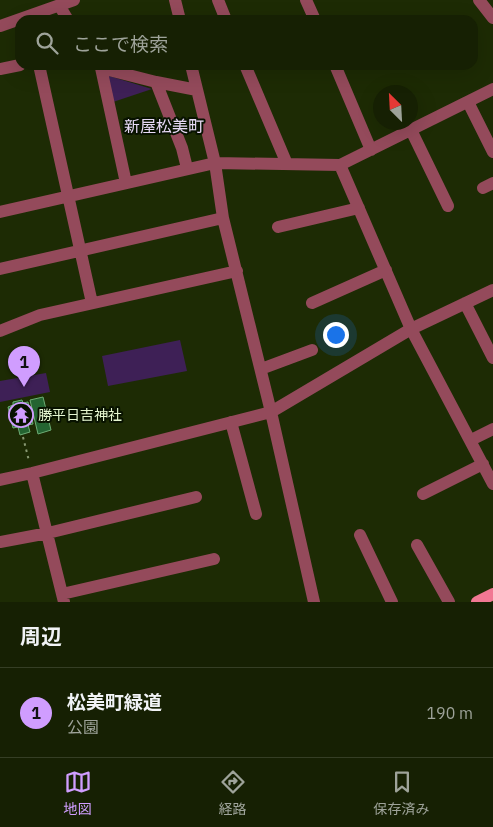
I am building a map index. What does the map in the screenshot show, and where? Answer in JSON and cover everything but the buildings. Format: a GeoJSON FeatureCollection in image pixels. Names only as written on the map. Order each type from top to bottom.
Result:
{"type":"FeatureCollection","features":[{"type":"Feature","properties":{"kind":"main road"},"geometry":{"type":"LineString","coordinates":[[476,602],[493,594]]}},
{"type":"Feature","properties":{"kind":"street"},"geometry":{"type":"LineString","coordinates":[[31,15],[74,0]]}},
{"type":"Feature","properties":{"kind":"street"},"geometry":{"type":"LineString","coordinates":[[175,0],[179,15]]}},
{"type":"Feature","properties":{"kind":"street"},"geometry":{"type":"LineString","coordinates":[[218,0],[224,15]]}},
{"type":"Feature","properties":{"kind":"street"},"geometry":{"type":"LineString","coordinates":[[306,0],[313,15]]}},
{"type":"Feature","properties":{"kind":"street"},"geometry":{"type":"LineString","coordinates":[[479,0],[492,14]]}},
{"type":"Feature","properties":{"kind":"street"},"geometry":{"type":"LineString","coordinates":[[59,5],[65,15]]}},
{"type":"Feature","properties":{"kind":"street"},"geometry":{"type":"LineString","coordinates":[[0,26],[15,21]]}},
{"type":"Feature","properties":{"kind":"street"},"geometry":{"type":"LineString","coordinates":[[0,69],[15,66]]}},
{"type":"Feature","properties":{"kind":"street"},"geometry":{"type":"LineString","coordinates":[[40,70],[92,303]]}},
{"type":"Feature","properties":{"kind":"street"},"geometry":{"type":"LineString","coordinates":[[101,70],[126,183]]}},
{"type":"Feature","properties":{"kind":"street"},"geometry":{"type":"LineString","coordinates":[[114,70],[156,82],[197,90]]}},
{"type":"Feature","properties":{"kind":"street"},"geometry":{"type":"LineString","coordinates":[[192,70],[214,163],[223,218],[261,369],[314,602]]}},
{"type":"Feature","properties":{"kind":"street"},"geometry":{"type":"LineString","coordinates":[[247,70],[287,164]]}},
{"type":"Feature","properties":{"kind":"street"},"geometry":{"type":"LineString","coordinates":[[336,70],[371,150]]}},
{"type":"Feature","properties":{"kind":"street"},"geometry":{"type":"LineString","coordinates":[[156,82],[182,148],[187,168]]}},
{"type":"Feature","properties":{"kind":"street"},"geometry":{"type":"LineString","coordinates":[[418,127],[493,89]]}},
{"type":"Feature","properties":{"kind":"street"},"geometry":{"type":"LineString","coordinates":[[468,102],[493,152]]}},
{"type":"Feature","properties":{"kind":"street"},"geometry":{"type":"LineString","coordinates":[[0,212],[214,163],[340,165],[411,130],[448,206]]}},
{"type":"Feature","properties":{"kind":"street"},"geometry":{"type":"LineString","coordinates":[[340,165],[411,329],[493,484]]}},
{"type":"Feature","properties":{"kind":"street"},"geometry":{"type":"LineString","coordinates":[[278,227],[359,208]]}},
{"type":"Feature","properties":{"kind":"street"},"geometry":{"type":"LineString","coordinates":[[0,269],[223,218]]}},
{"type":"Feature","properties":{"kind":"street"},"geometry":{"type":"LineString","coordinates":[[312,302],[386,270]]}},
{"type":"Feature","properties":{"kind":"street"},"geometry":{"type":"LineString","coordinates":[[0,331],[40,315],[237,271]]}},
{"type":"Feature","properties":{"kind":"street"},"geometry":{"type":"LineString","coordinates":[[0,480],[32,474],[271,412],[411,329],[493,290]]}},
{"type":"Feature","properties":{"kind":"street"},"geometry":{"type":"LineString","coordinates":[[465,303],[493,358]]}},
{"type":"Feature","properties":{"kind":"street"},"geometry":{"type":"LineString","coordinates":[[261,369],[312,350]]}},
{"type":"Feature","properties":{"kind":"street"},"geometry":{"type":"LineString","coordinates":[[231,422],[256,514]]}},
{"type":"Feature","properties":{"kind":"street"},"geometry":{"type":"LineString","coordinates":[[471,440],[493,429]]}},
{"type":"Feature","properties":{"kind":"street"},"geometry":{"type":"LineString","coordinates":[[423,494],[483,464]]}},
{"type":"Feature","properties":{"kind":"street"},"geometry":{"type":"LineString","coordinates":[[32,474],[63,598],[214,559]]}},
{"type":"Feature","properties":{"kind":"street"},"geometry":{"type":"LineString","coordinates":[[0,542],[48,533],[196,497]]}},
{"type":"Feature","properties":{"kind":"street"},"geometry":{"type":"LineString","coordinates":[[360,536],[392,602]]}},
{"type":"Feature","properties":{"kind":"street"},"geometry":{"type":"LineString","coordinates":[[417,545],[448,602]]}},
{"type":"Feature","properties":{"kind":"path"},"geometry":{"type":"LineString","coordinates":[[23,437],[32,474]]}},
{"type":"Feature","properties":{"kind":"shaded area"},"geometry":{"type":"Polygon","coordinates":[[[106,75],[152,89],[113,102],[106,75]]]}},
{"type":"Feature","properties":{"kind":"shaded area"},"geometry":{"type":"Polygon","coordinates":[[[180,340],[187,371],[108,386],[102,356],[180,340]]]}},
{"type":"Feature","properties":{"kind":"shaded area"},"geometry":{"type":"Polygon","coordinates":[[[46,373],[50,392],[0,402],[0,381],[46,373]]]}},
{"type":"Feature","properties":{"kind":"place","name":"松美町緑道"},"geometry":{"type":"Point","coordinates":[24,387]}},
{"type":"Feature","properties":{"kind":"place","name":"勝平日吉神社"},"geometry":{"type":"Point","coordinates":[21,415]}},
{"type":"Feature","properties":{"kind":"district","name":"新屋松美町"},"geometry":{"type":"Point","coordinates":[164,126]}}]}
